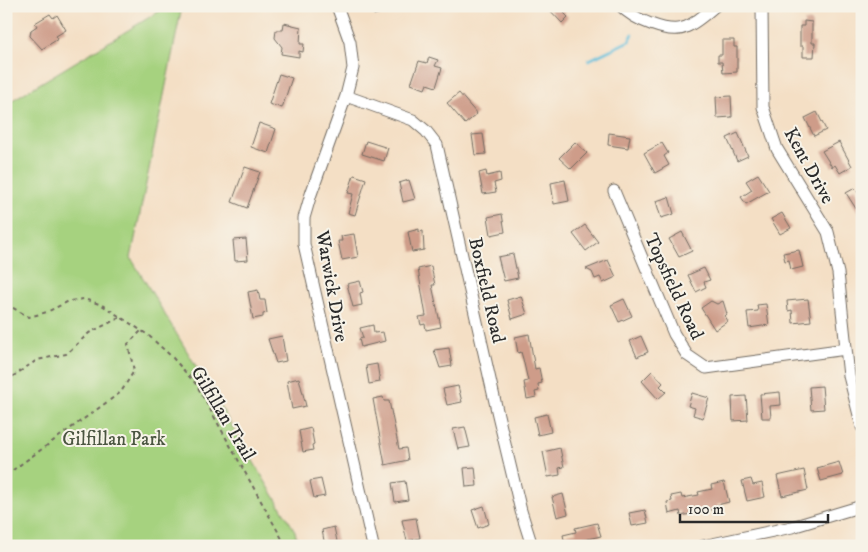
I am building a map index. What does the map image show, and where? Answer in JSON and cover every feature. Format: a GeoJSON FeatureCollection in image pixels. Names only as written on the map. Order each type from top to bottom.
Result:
{"type":"FeatureCollection","features":[{"type":"Feature","properties":{"kind":"street","name":"Warwick Drive"},"geometry":{"type":"LineString","coordinates":[[337,6],[350,42],[353,68],[346,96],[304,218],[304,244],[373,546]]}},
{"type":"Feature","properties":{"kind":"street"},"geometry":{"type":"LineString","coordinates":[[621,6],[628,13],[659,27],[686,28],[715,6]]}},
{"type":"Feature","properties":{"kind":"street","name":"Kent Drive"},"geometry":{"type":"LineString","coordinates":[[762,6],[763,107],[777,149],[828,232],[838,274],[849,376],[862,427]]}},
{"type":"Feature","properties":{"kind":"street","name":"Boxfield Road"},"geometry":{"type":"LineString","coordinates":[[346,96],[412,120],[426,131],[437,145],[498,415],[521,511],[532,546]]}},
{"type":"Feature","properties":{"kind":"street","name":"Topsfield Road"},"geometry":{"type":"LineString","coordinates":[[614,191],[674,334],[687,355],[706,368],[846,349]]}},
{"type":"Feature","properties":{"kind":"street"},"geometry":{"type":"LineString","coordinates":[[703,546],[792,527],[862,506]]}},
{"type":"Feature","properties":{"kind":"path","name":"Gilfillan Trail"},"geometry":{"type":"LineString","coordinates":[[6,304],[29,317],[47,312],[69,300],[84,299],[102,305],[141,331],[172,357],[196,384],[286,546]]}},
{"type":"Feature","properties":{"kind":"path"},"geometry":{"type":"LineString","coordinates":[[6,381],[37,360],[66,354],[88,333],[120,317]]}},
{"type":"Feature","properties":{"kind":"path"},"geometry":{"type":"LineString","coordinates":[[6,475],[121,392],[134,371],[128,344],[141,331]]}},
{"type":"Feature","properties":{"kind":"green space","name":"Gilfillan Park"},"geometry":{"type":"Polygon","coordinates":[[[168,6],[182,6],[131,258],[295,531],[298,546],[6,546],[6,104],[168,6]]]}},
{"type":"Feature","properties":{"kind":"building"},"geometry":{"type":"Polygon","coordinates":[[[371,6],[397,6],[397,8],[374,15],[371,6]]]}},
{"type":"Feature","properties":{"kind":"building"},"geometry":{"type":"Polygon","coordinates":[[[546,6],[571,6],[564,13],[568,17],[562,23],[546,6]]]}},
{"type":"Feature","properties":{"kind":"building"},"geometry":{"type":"Polygon","coordinates":[[[50,14],[53,18],[57,15],[66,30],[56,36],[58,39],[42,49],[30,36],[31,30],[37,26],[35,23],[50,14]]]}},
{"type":"Feature","properties":{"kind":"building"},"geometry":{"type":"Polygon","coordinates":[[[804,21],[812,22],[812,43],[815,43],[814,57],[803,57],[803,46],[800,46],[800,26],[804,26],[804,21]]]}},
{"type":"Feature","properties":{"kind":"building"},"geometry":{"type":"Polygon","coordinates":[[[284,23],[301,27],[300,44],[304,44],[303,52],[299,51],[299,57],[281,54],[282,47],[275,38],[276,30],[283,30],[284,23]]]}},
{"type":"Feature","properties":{"kind":"building"},"geometry":{"type":"Polygon","coordinates":[[[722,40],[734,40],[734,47],[737,47],[737,72],[723,73],[722,62],[718,62],[718,55],[722,55],[722,40]]]}},
{"type":"Feature","properties":{"kind":"building"},"geometry":{"type":"Polygon","coordinates":[[[429,57],[438,60],[435,66],[442,68],[436,87],[427,84],[425,89],[411,84],[419,61],[427,63],[429,57]]]}},
{"type":"Feature","properties":{"kind":"building"},"geometry":{"type":"Polygon","coordinates":[[[279,74],[292,78],[282,108],[269,104],[279,74]]]}},
{"type":"Feature","properties":{"kind":"building"},"geometry":{"type":"Polygon","coordinates":[[[459,93],[477,114],[465,124],[447,103],[459,93]]]}},
{"type":"Feature","properties":{"kind":"building"},"geometry":{"type":"Polygon","coordinates":[[[731,96],[732,117],[717,118],[716,97],[731,96]]]}},
{"type":"Feature","properties":{"kind":"building"},"geometry":{"type":"Polygon","coordinates":[[[817,112],[826,130],[814,136],[805,118],[817,112]]]}},
{"type":"Feature","properties":{"kind":"building"},"geometry":{"type":"Polygon","coordinates":[[[259,123],[276,129],[268,153],[251,147],[259,123]]]}},
{"type":"Feature","properties":{"kind":"building"},"geometry":{"type":"Polygon","coordinates":[[[609,133],[630,136],[628,148],[608,145],[609,133]]]}},
{"type":"Feature","properties":{"kind":"building"},"geometry":{"type":"Polygon","coordinates":[[[738,133],[748,156],[737,161],[727,138],[738,133]]]}},
{"type":"Feature","properties":{"kind":"building"},"geometry":{"type":"Polygon","coordinates":[[[483,134],[486,154],[475,155],[472,135],[483,134]]]}},
{"type":"Feature","properties":{"kind":"building"},"geometry":{"type":"Polygon","coordinates":[[[366,141],[388,148],[384,161],[362,154],[366,141]]]}},
{"type":"Feature","properties":{"kind":"building"},"geometry":{"type":"Polygon","coordinates":[[[575,142],[587,153],[571,169],[559,158],[575,142]]]}},
{"type":"Feature","properties":{"kind":"building"},"geometry":{"type":"Polygon","coordinates":[[[839,142],[852,166],[840,173],[835,165],[832,167],[822,151],[839,142]]]}},
{"type":"Feature","properties":{"kind":"building"},"geometry":{"type":"Polygon","coordinates":[[[662,143],[668,153],[664,156],[669,165],[655,173],[644,153],[662,143]]]}},
{"type":"Feature","properties":{"kind":"building"},"geometry":{"type":"Polygon","coordinates":[[[245,167],[260,172],[247,208],[232,202],[245,167]]]}},
{"type":"Feature","properties":{"kind":"building"},"geometry":{"type":"Polygon","coordinates":[[[486,171],[487,176],[500,173],[501,181],[494,183],[496,192],[483,194],[479,173],[486,171]]]}},
{"type":"Feature","properties":{"kind":"building"},"geometry":{"type":"Polygon","coordinates":[[[758,174],[769,191],[746,204],[741,197],[752,190],[746,181],[758,174]]]}},
{"type":"Feature","properties":{"kind":"building"},"geometry":{"type":"Polygon","coordinates":[[[354,175],[366,179],[355,215],[348,213],[353,194],[348,193],[354,175]]]}},
{"type":"Feature","properties":{"kind":"building"},"geometry":{"type":"Polygon","coordinates":[[[409,180],[415,199],[403,202],[399,183],[409,180]]]}},
{"type":"Feature","properties":{"kind":"building"},"geometry":{"type":"Polygon","coordinates":[[[565,180],[569,201],[554,204],[551,183],[565,180]]]}},
{"type":"Feature","properties":{"kind":"building"},"geometry":{"type":"Polygon","coordinates":[[[855,188],[862,199],[862,218],[846,193],[855,188]]]}},
{"type":"Feature","properties":{"kind":"building"},"geometry":{"type":"Polygon","coordinates":[[[669,197],[674,214],[661,218],[656,201],[669,197]]]}},
{"type":"Feature","properties":{"kind":"building"},"geometry":{"type":"Polygon","coordinates":[[[782,213],[791,228],[780,234],[771,219],[782,213]]]}},
{"type":"Feature","properties":{"kind":"building"},"geometry":{"type":"Polygon","coordinates":[[[502,214],[505,232],[491,235],[488,217],[502,214]]]}},
{"type":"Feature","properties":{"kind":"building"},"geometry":{"type":"Polygon","coordinates":[[[585,225],[598,242],[586,251],[573,234],[585,225]]]}},
{"type":"Feature","properties":{"kind":"building"},"geometry":{"type":"Polygon","coordinates":[[[419,229],[419,232],[423,231],[424,250],[412,252],[408,232],[419,229]]]}},
{"type":"Feature","properties":{"kind":"building"},"geometry":{"type":"Polygon","coordinates":[[[682,232],[692,251],[679,257],[669,239],[682,232]]]}},
{"type":"Feature","properties":{"kind":"building"},"geometry":{"type":"Polygon","coordinates":[[[354,234],[358,257],[342,260],[338,241],[342,241],[341,236],[354,234]]]}},
{"type":"Feature","properties":{"kind":"building"},"geometry":{"type":"Polygon","coordinates":[[[246,239],[248,260],[235,261],[233,240],[246,239]]]}},
{"type":"Feature","properties":{"kind":"building"},"geometry":{"type":"Polygon","coordinates":[[[799,250],[803,267],[791,270],[789,260],[785,261],[783,253],[799,250]]]}},
{"type":"Feature","properties":{"kind":"building"},"geometry":{"type":"Polygon","coordinates":[[[513,254],[518,278],[504,281],[498,257],[513,254]]]}},
{"type":"Feature","properties":{"kind":"building"},"geometry":{"type":"Polygon","coordinates":[[[608,260],[616,277],[603,283],[600,277],[595,279],[592,272],[586,269],[608,260]]]}},
{"type":"Feature","properties":{"kind":"building"},"geometry":{"type":"Polygon","coordinates":[[[431,266],[435,285],[432,285],[441,327],[426,330],[425,324],[421,325],[419,317],[426,316],[418,269],[431,266]]]}},
{"type":"Feature","properties":{"kind":"building"},"geometry":{"type":"Polygon","coordinates":[[[704,268],[710,280],[704,282],[706,287],[696,292],[688,275],[704,268]]]}},
{"type":"Feature","properties":{"kind":"building"},"geometry":{"type":"Polygon","coordinates":[[[360,281],[363,292],[360,293],[362,305],[353,307],[347,284],[360,281]]]}},
{"type":"Feature","properties":{"kind":"building"},"geometry":{"type":"Polygon","coordinates":[[[258,290],[260,300],[265,300],[267,313],[263,314],[263,317],[253,319],[248,292],[258,290]]]}},
{"type":"Feature","properties":{"kind":"building"},"geometry":{"type":"Polygon","coordinates":[[[521,296],[527,314],[512,319],[507,300],[521,296]]]}},
{"type":"Feature","properties":{"kind":"building"},"geometry":{"type":"Polygon","coordinates":[[[624,299],[632,316],[619,322],[611,305],[624,299]]]}},
{"type":"Feature","properties":{"kind":"building"},"geometry":{"type":"Polygon","coordinates":[[[808,299],[811,321],[793,323],[792,310],[788,311],[787,301],[808,299]]]}},
{"type":"Feature","properties":{"kind":"building"},"geometry":{"type":"Polygon","coordinates":[[[711,301],[717,304],[723,301],[727,314],[725,316],[728,321],[715,330],[701,308],[711,301]]]}},
{"type":"Feature","properties":{"kind":"building"},"geometry":{"type":"Polygon","coordinates":[[[766,304],[769,325],[749,328],[747,312],[758,311],[757,305],[766,304]]]}},
{"type":"Feature","properties":{"kind":"building"},"geometry":{"type":"Polygon","coordinates":[[[373,325],[374,333],[383,332],[385,341],[361,347],[359,339],[363,338],[360,328],[373,325]]]}},
{"type":"Feature","properties":{"kind":"building"},"geometry":{"type":"Polygon","coordinates":[[[529,334],[535,369],[539,368],[542,383],[538,384],[539,391],[535,392],[536,397],[527,399],[524,382],[528,381],[521,352],[518,353],[515,337],[529,334]]]}},
{"type":"Feature","properties":{"kind":"building"},"geometry":{"type":"Polygon","coordinates":[[[282,336],[286,361],[276,363],[268,339],[282,336]]]}},
{"type":"Feature","properties":{"kind":"building"},"geometry":{"type":"Polygon","coordinates":[[[641,336],[648,352],[637,357],[630,341],[641,336]]]}},
{"type":"Feature","properties":{"kind":"building"},"geometry":{"type":"Polygon","coordinates":[[[449,348],[452,366],[440,368],[434,350],[449,348]]]}},
{"type":"Feature","properties":{"kind":"building"},"geometry":{"type":"Polygon","coordinates":[[[377,364],[380,382],[369,384],[366,366],[377,364]]]}},
{"type":"Feature","properties":{"kind":"building"},"geometry":{"type":"Polygon","coordinates":[[[652,371],[663,383],[660,386],[666,392],[658,399],[642,381],[652,371]]]}},
{"type":"Feature","properties":{"kind":"building"},"geometry":{"type":"Polygon","coordinates":[[[299,378],[306,406],[292,409],[287,381],[299,378]]]}},
{"type":"Feature","properties":{"kind":"building"},"geometry":{"type":"Polygon","coordinates":[[[458,386],[462,402],[447,405],[443,389],[458,386]]]}},
{"type":"Feature","properties":{"kind":"building"},"geometry":{"type":"Polygon","coordinates":[[[822,386],[824,409],[811,410],[809,387],[822,386]]]}},
{"type":"Feature","properties":{"kind":"building"},"geometry":{"type":"Polygon","coordinates":[[[780,392],[781,405],[770,406],[771,418],[762,418],[760,394],[780,392]]]}},
{"type":"Feature","properties":{"kind":"building"},"geometry":{"type":"Polygon","coordinates":[[[692,393],[709,398],[703,418],[693,415],[695,408],[688,406],[692,393]]]}},
{"type":"Feature","properties":{"kind":"building"},"geometry":{"type":"Polygon","coordinates":[[[746,396],[748,420],[733,421],[732,397],[746,396]]]}},
{"type":"Feature","properties":{"kind":"building"},"geometry":{"type":"Polygon","coordinates":[[[383,397],[384,401],[389,401],[399,449],[406,448],[408,460],[385,465],[373,399],[383,397]]]}},
{"type":"Feature","properties":{"kind":"building"},"geometry":{"type":"Polygon","coordinates":[[[547,414],[551,432],[538,435],[534,417],[547,414]]]}},
{"type":"Feature","properties":{"kind":"building"},"geometry":{"type":"Polygon","coordinates":[[[465,427],[470,447],[458,449],[453,429],[465,427]]]}},
{"type":"Feature","properties":{"kind":"building"},"geometry":{"type":"Polygon","coordinates":[[[311,428],[314,444],[312,445],[313,450],[303,452],[299,431],[311,428]]]}},
{"type":"Feature","properties":{"kind":"building"},"geometry":{"type":"Polygon","coordinates":[[[560,448],[564,467],[559,468],[560,475],[548,477],[543,452],[560,448]]]}},
{"type":"Feature","properties":{"kind":"building"},"geometry":{"type":"Polygon","coordinates":[[[839,462],[843,475],[821,481],[817,468],[839,462]]]}},
{"type":"Feature","properties":{"kind":"building"},"geometry":{"type":"Polygon","coordinates":[[[475,467],[477,486],[466,487],[464,468],[475,467]]]}},
{"type":"Feature","properties":{"kind":"building"},"geometry":{"type":"Polygon","coordinates":[[[804,470],[808,490],[782,496],[777,476],[804,470]]]}},
{"type":"Feature","properties":{"kind":"building"},"geometry":{"type":"Polygon","coordinates":[[[321,479],[325,496],[314,498],[310,481],[321,479]]]}},
{"type":"Feature","properties":{"kind":"building"},"geometry":{"type":"Polygon","coordinates":[[[751,479],[753,485],[762,483],[765,497],[747,501],[742,481],[751,479]]]}},
{"type":"Feature","properties":{"kind":"building"},"geometry":{"type":"Polygon","coordinates":[[[405,481],[408,500],[395,502],[392,483],[405,481]]]}},
{"type":"Feature","properties":{"kind":"building"},"geometry":{"type":"Polygon","coordinates":[[[724,482],[729,502],[717,505],[718,508],[681,516],[680,511],[669,514],[667,502],[672,501],[671,496],[681,494],[682,498],[699,495],[698,492],[712,489],[711,485],[724,482]]]}},
{"type":"Feature","properties":{"kind":"building"},"geometry":{"type":"Polygon","coordinates":[[[563,494],[568,514],[557,517],[552,497],[563,494]]]}},
{"type":"Feature","properties":{"kind":"building"},"geometry":{"type":"Polygon","coordinates":[[[484,506],[489,524],[478,528],[472,510],[484,506]]]}},
{"type":"Feature","properties":{"kind":"building"},"geometry":{"type":"Polygon","coordinates":[[[645,510],[648,523],[632,526],[629,513],[645,510]]]}},
{"type":"Feature","properties":{"kind":"building"},"geometry":{"type":"Polygon","coordinates":[[[416,518],[420,538],[407,541],[402,520],[416,518]]]}},
{"type":"Feature","properties":{"kind":"building"},"geometry":{"type":"Polygon","coordinates":[[[597,523],[601,536],[565,544],[563,535],[576,532],[575,528],[597,523]]]}},
{"type":"Feature","properties":{"kind":"building"},"geometry":{"type":"Polygon","coordinates":[[[334,527],[338,546],[325,546],[322,530],[334,527]]]}},
{"type":"Feature","properties":{"kind":"waterway"},"geometry":{"type":"LineString","coordinates":[[589,60],[629,41],[633,34]]}}]}
